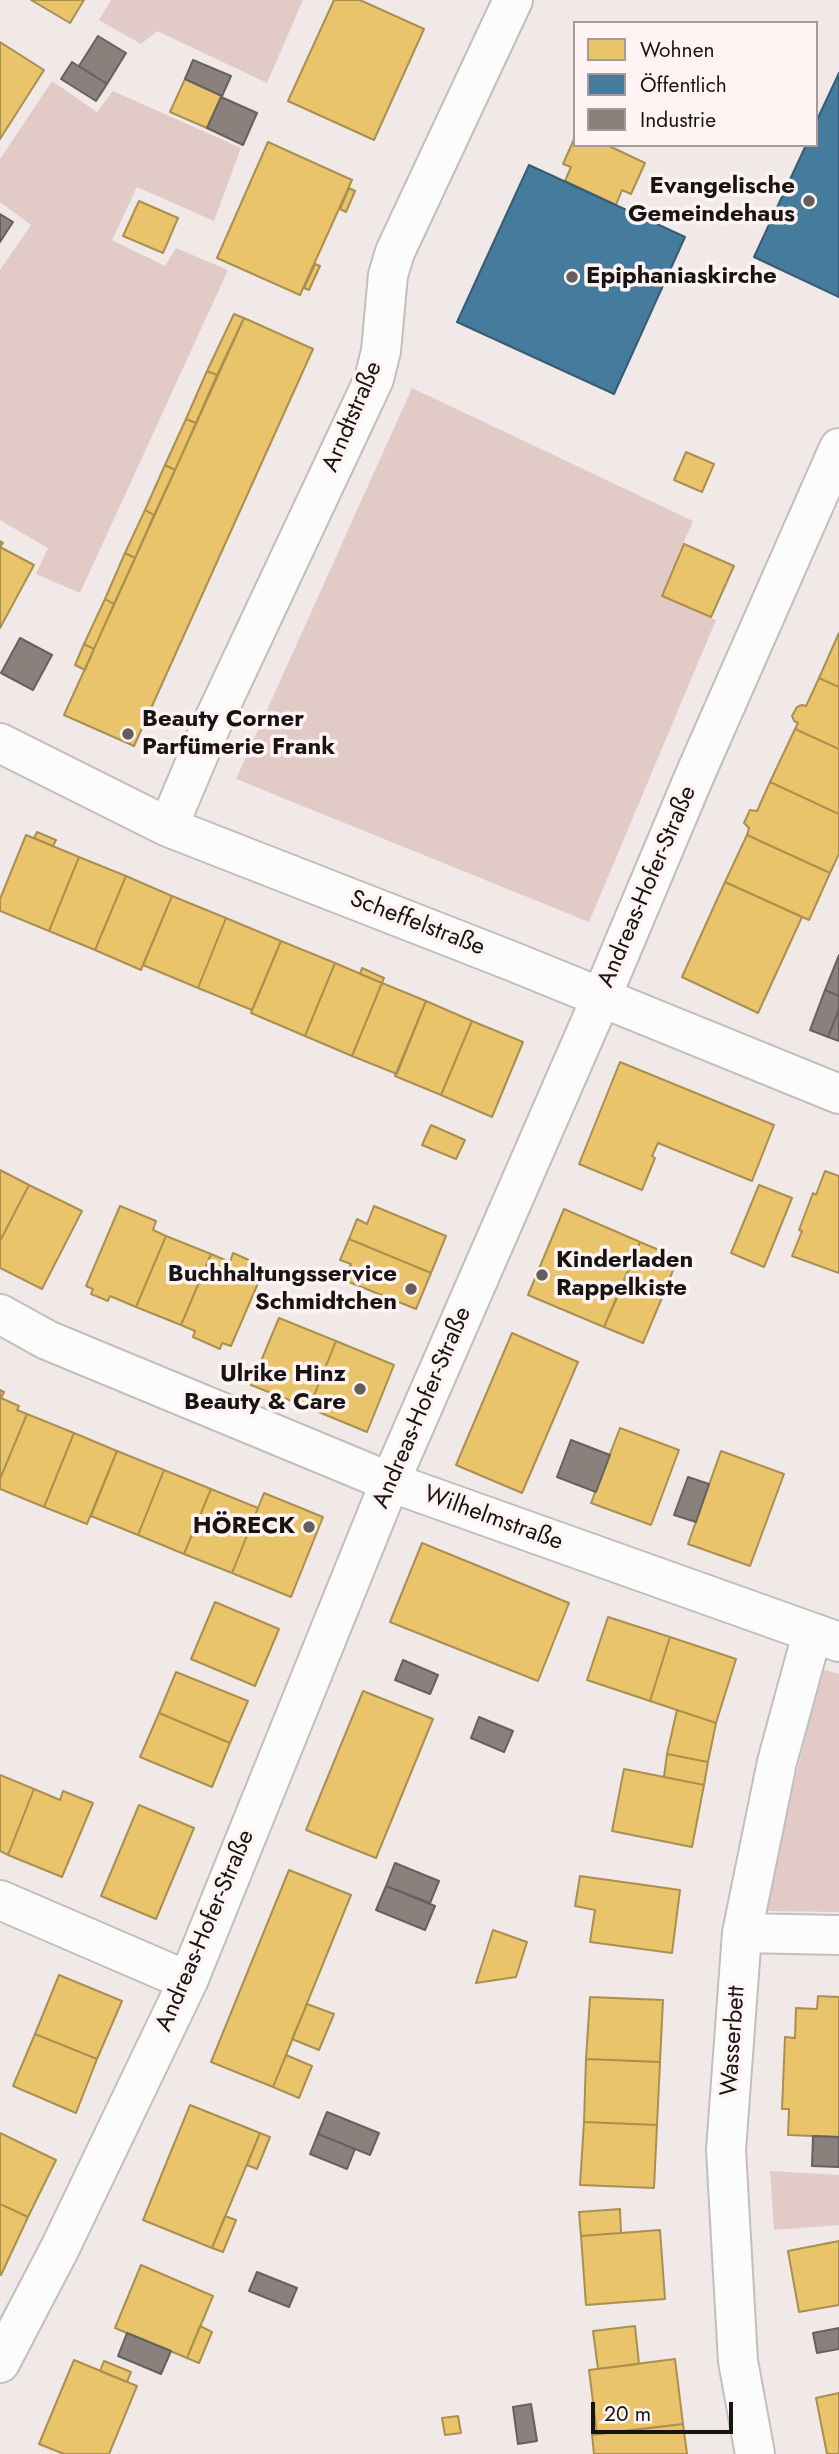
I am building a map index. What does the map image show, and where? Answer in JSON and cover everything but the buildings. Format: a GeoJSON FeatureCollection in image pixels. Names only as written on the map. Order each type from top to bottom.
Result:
{"type":"FeatureCollection","features":[{"type":"Feature","properties":{"kind":"street","name":"Arndtstraße"},"geometry":{"type":"LineString","coordinates":[[168,827],[216,716],[374,379],[381,351],[388,275],[395,252],[513,0]]}},
{"type":"Feature","properties":{"kind":"street","name":"Andreas-Hofer-Straße"},"geometry":{"type":"LineString","coordinates":[[0,2363],[60,2248],[188,1982],[390,1482],[601,998],[699,765],[831,491],[839,448]]}},
{"type":"Feature","properties":{"kind":"street","name":"Scheffelstraße"},"geometry":{"type":"LineString","coordinates":[[0,743],[168,827],[839,1094]]}},
{"type":"Feature","properties":{"kind":"street","name":"Wilhelmstraße"},"geometry":{"type":"LineString","coordinates":[[0,1314],[47,1340],[390,1482],[825,1638]]}},
{"type":"Feature","properties":{"kind":"street","name":"Wasserbett"},"geometry":{"type":"LineString","coordinates":[[755,2454],[738,2361],[726,2150],[742,1933],[778,1762],[825,1638]]}},
{"type":"Feature","properties":{"kind":"street"},"geometry":{"type":"LineString","coordinates":[[0,1900],[188,1982]]}},
{"type":"Feature","properties":{"kind":"street"},"geometry":{"type":"LineString","coordinates":[[742,1933],[839,1935]]}},
{"type":"Feature","properties":{"kind":"shaded area"},"geometry":{"type":"Polygon","coordinates":[[[111,0],[303,0],[267,83],[157,31],[141,44],[99,20],[111,0]]]}},
{"type":"Feature","properties":{"kind":"shaded area"},"geometry":{"type":"Polygon","coordinates":[[[52,81],[97,112],[113,91],[241,148],[214,221],[137,187],[112,240],[165,266],[176,248],[228,270],[80,593],[36,574],[48,548],[0,520],[0,270],[31,225],[0,202],[0,159],[52,81]]]}},
{"type":"Feature","properties":{"kind":"shaded area"},"geometry":{"type":"Polygon","coordinates":[[[412,388],[693,521],[661,596],[716,620],[589,922],[236,779],[412,388]]]}},
{"type":"Feature","properties":{"kind":"shaded area"},"geometry":{"type":"Polygon","coordinates":[[[822,1669],[839,1674],[839,1912],[763,1911],[822,1669]]]}},
{"type":"Feature","properties":{"kind":"shaded area"},"geometry":{"type":"Polygon","coordinates":[[[770,2171],[839,2175],[839,2225],[774,2230],[770,2171]]]}},
{"type":"Feature","properties":{"kind":"place","name":"Evangelische Gemeindehaus"},"geometry":{"type":"Point","coordinates":[809,201]}},
{"type":"Feature","properties":{"kind":"place","name":"Epiphaniaskirche"},"geometry":{"type":"Point","coordinates":[572,277]}},
{"type":"Feature","properties":{"kind":"place","name":"Beauty Corner Parfümerie Frank"},"geometry":{"type":"Point","coordinates":[128,734]}},
{"type":"Feature","properties":{"kind":"place","name":"Kinderladen Rappelkiste"},"geometry":{"type":"Point","coordinates":[542,1275]}},
{"type":"Feature","properties":{"kind":"place","name":"Buchhaltungsservice Schmidtchen"},"geometry":{"type":"Point","coordinates":[411,1289]}},
{"type":"Feature","properties":{"kind":"place","name":"Ulrike Hinz Beauty & Care"},"geometry":{"type":"Point","coordinates":[360,1389]}},
{"type":"Feature","properties":{"kind":"place","name":"HÖRECK"},"geometry":{"type":"Point","coordinates":[309,1527]}}]}
